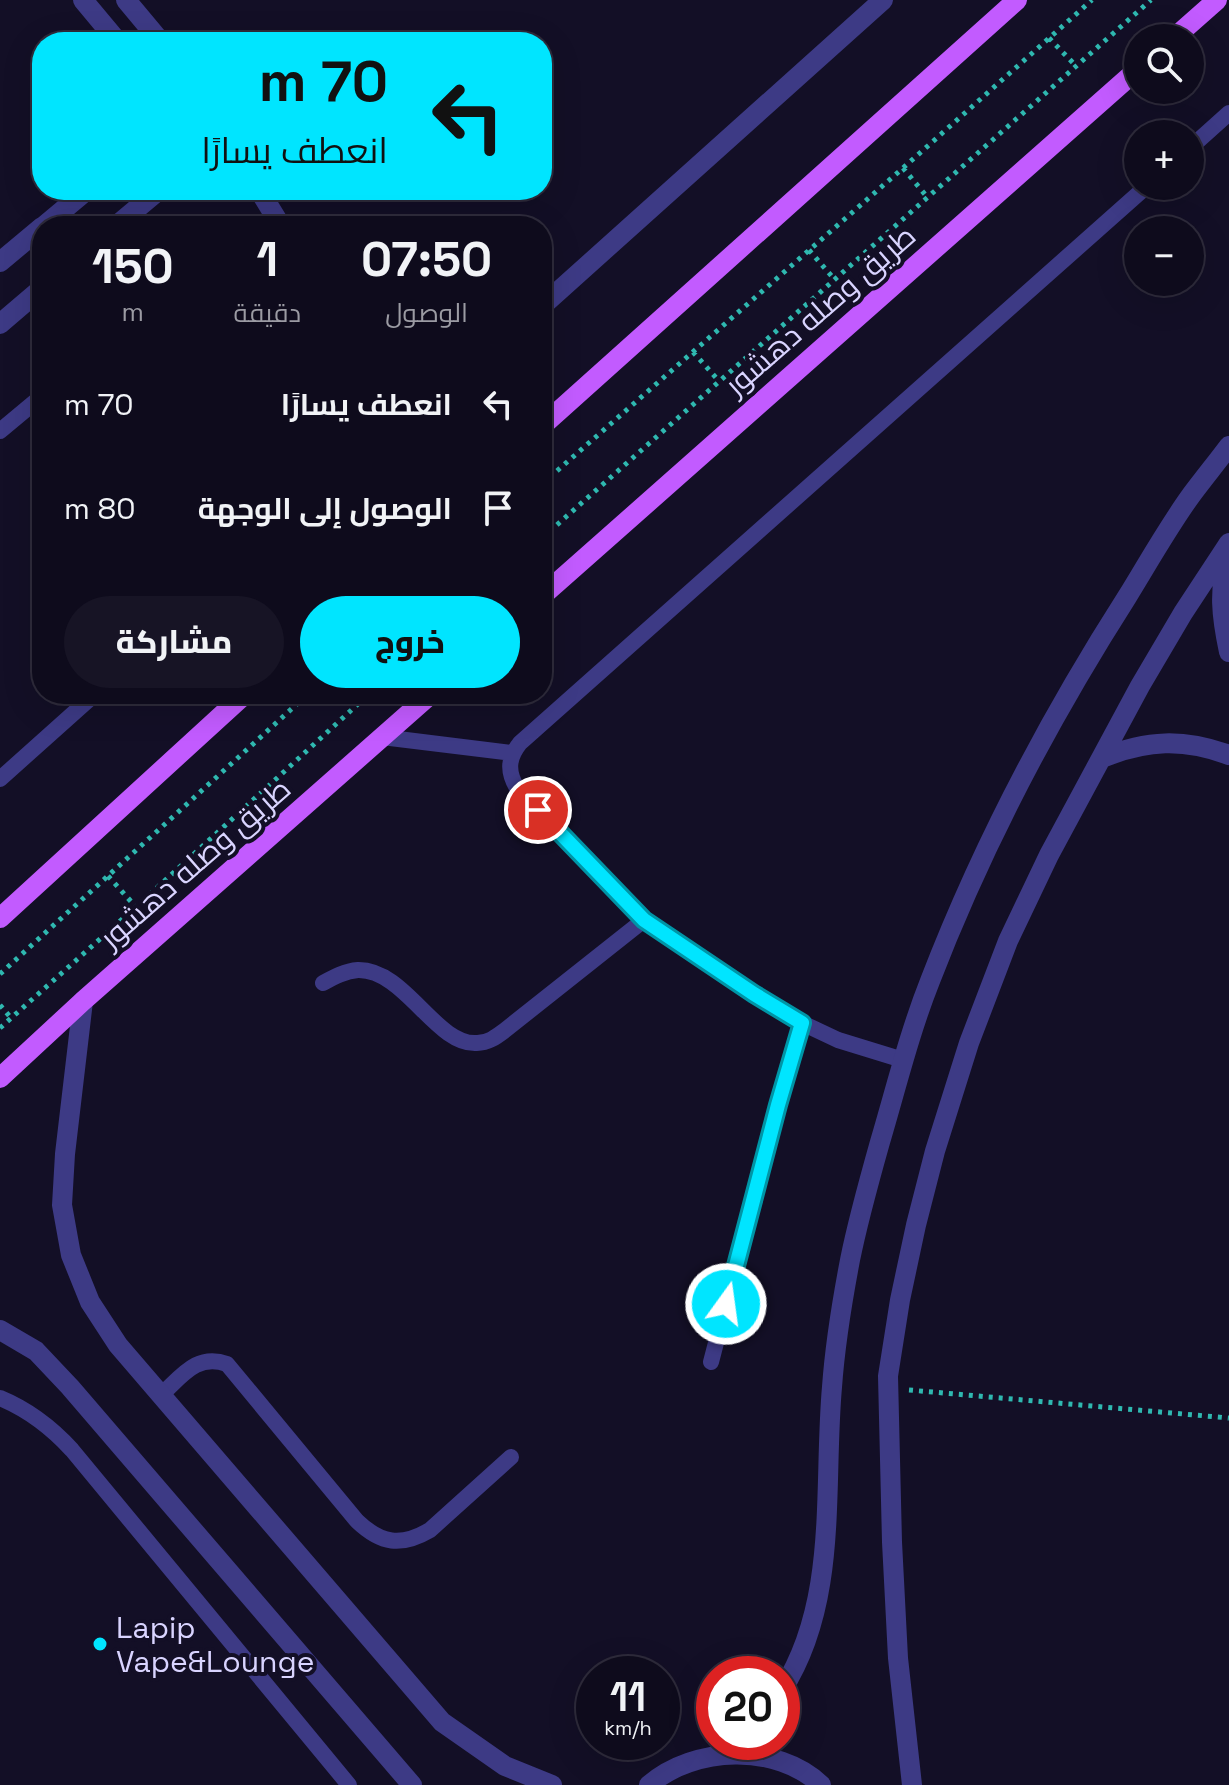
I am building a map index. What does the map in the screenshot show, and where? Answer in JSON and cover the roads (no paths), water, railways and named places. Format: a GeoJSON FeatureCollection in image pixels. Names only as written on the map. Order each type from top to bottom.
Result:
{"type":"FeatureCollection","features":[{"type":"Feature","properties":{"kind":"main road"},"geometry":{"type":"LineString","coordinates":[[552,417],[1017,0]]}},
{"type":"Feature","properties":{"kind":"main road"},"geometry":{"type":"LineString","coordinates":[[1190,24],[1217,0]]}},
{"type":"Feature","properties":{"kind":"main road","name":"طريق وصله دهشور"},"geometry":{"type":"LineString","coordinates":[[552,587],[1124,81]]}},
{"type":"Feature","properties":{"kind":"main road"},"geometry":{"type":"LineString","coordinates":[[0,918],[234,704]]}},
{"type":"Feature","properties":{"kind":"main road","name":"طريق وصله دهشور"},"geometry":{"type":"LineString","coordinates":[[0,1078],[420,704]]}},
{"type":"Feature","properties":{"kind":"street"},"geometry":{"type":"LineString","coordinates":[[83,0],[110,32]]}},
{"type":"Feature","properties":{"kind":"street"},"geometry":{"type":"LineString","coordinates":[[126,0],[153,32]]}},
{"type":"Feature","properties":{"kind":"street"},"geometry":{"type":"LineString","coordinates":[[552,297],[883,0]]}},
{"type":"Feature","properties":{"kind":"street"},"geometry":{"type":"LineString","coordinates":[[56,216],[75,200]]}},
{"type":"Feature","properties":{"kind":"street"},"geometry":{"type":"LineString","coordinates":[[128,216],[147,200]]}},
{"type":"Feature","properties":{"kind":"street"},"geometry":{"type":"LineString","coordinates":[[0,262],[32,236]]}},
{"type":"Feature","properties":{"kind":"street"},"geometry":{"type":"LineString","coordinates":[[0,324],[32,297]]}},
{"type":"Feature","properties":{"kind":"street"},"geometry":{"type":"LineString","coordinates":[[800,1656],[810,1631],[824,1553],[832,1387],[850,1261],[903,1060],[930,981],[999,822],[1041,740],[1087,660],[1190,496],[1229,446]]}},
{"type":"Feature","properties":{"kind":"street"},"geometry":{"type":"LineString","coordinates":[[912,1785],[898,1658],[888,1376],[916,1225],[935,1151],[969,1043],[1008,941],[1049,855],[1140,686],[1229,543]]}},
{"type":"Feature","properties":{"kind":"street"},"geometry":{"type":"LineString","coordinates":[[1229,550],[1222,579],[1222,619],[1229,652]]}},
{"type":"Feature","properties":{"kind":"street"},"geometry":{"type":"LineString","coordinates":[[1102,758],[1127,748],[1154,743],[1209,747],[1229,755]]}},
{"type":"Feature","properties":{"kind":"street"},"geometry":{"type":"LineString","coordinates":[[83,1001],[62,1205],[71,1255],[90,1302],[118,1345],[442,1722],[505,1766],[552,1785]]}},
{"type":"Feature","properties":{"kind":"street"},"geometry":{"type":"LineString","coordinates":[[0,1330],[36,1351],[70,1387],[412,1785]]}},
{"type":"Feature","properties":{"kind":"street"},"geometry":{"type":"LineString","coordinates":[[649,1785],[678,1767],[698,1760]]}},
{"type":"Feature","properties":{"kind":"street"},"geometry":{"type":"LineString","coordinates":[[775,1760],[815,1779],[821,1785]]}},
{"type":"Feature","properties":{"kind":"lane"},"geometry":{"type":"LineString","coordinates":[[1204,135],[1229,113]]}},
{"type":"Feature","properties":{"kind":"lane"},"geometry":{"type":"LineString","coordinates":[[903,1060],[838,1040],[802,1023],[644,920],[517,788],[509,765],[512,753],[531,732],[1131,200]]}},
{"type":"Feature","properties":{"kind":"lane"},"geometry":{"type":"LineString","coordinates":[[0,431],[32,404]]}},
{"type":"Feature","properties":{"kind":"lane"},"geometry":{"type":"LineString","coordinates":[[0,779],[84,704]]}},
{"type":"Feature","properties":{"kind":"lane"},"geometry":{"type":"LineString","coordinates":[[382,737],[512,753]]}},
{"type":"Feature","properties":{"kind":"lane"},"geometry":{"type":"LineString","coordinates":[[323,983],[340,973],[359,970],[378,974],[394,984],[458,1040],[475,1044],[491,1040],[644,920]]}},
{"type":"Feature","properties":{"kind":"lane"},"geometry":{"type":"LineString","coordinates":[[711,1362],[802,1023]]}},
{"type":"Feature","properties":{"kind":"lane"},"geometry":{"type":"LineString","coordinates":[[161,1395],[204,1360],[227,1364],[357,1521],[384,1540],[416,1538],[430,1530],[511,1457]]}},
{"type":"Feature","properties":{"kind":"lane"},"geometry":{"type":"LineString","coordinates":[[0,1398],[36,1416],[72,1450],[349,1785]]}},
{"type":"Feature","properties":{"kind":"place","name":"Lapip Vape&Lounge"},"geometry":{"type":"Point","coordinates":[100,1644]}}]}
